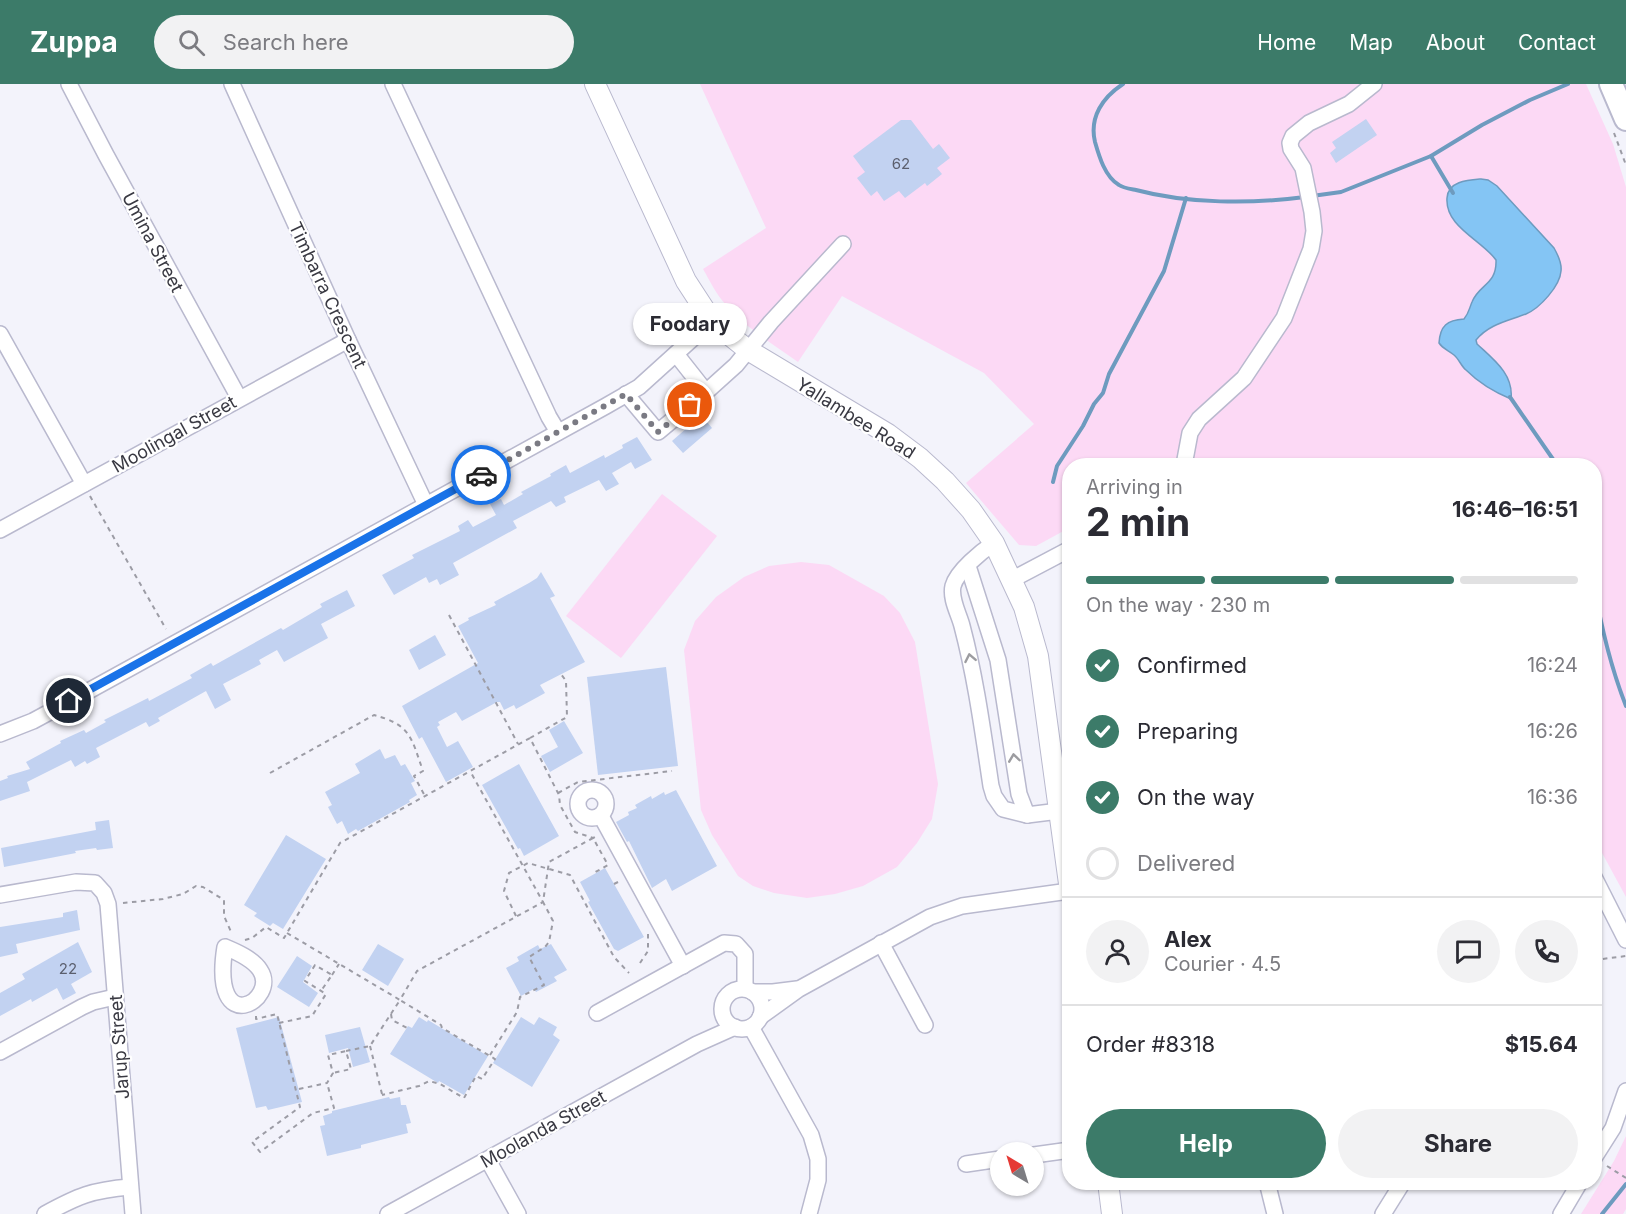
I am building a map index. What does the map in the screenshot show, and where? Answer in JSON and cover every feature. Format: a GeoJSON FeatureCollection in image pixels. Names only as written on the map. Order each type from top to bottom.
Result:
{"type":"FeatureCollection","features":[{"type":"Feature","properties":{"kind":"highway"},"geometry":{"type":"LineString","coordinates":[[1611,84],[1626,119]]}},
{"type":"Feature","properties":{"kind":"main road","name":"Yallambee Road"},"geometry":{"type":"LineString","coordinates":[[596,84],[686,281],[712,321],[748,350],[888,434],[920,458],[945,481],[994,543],[1024,607],[1038,656],[1062,833]]}},
{"type":"Feature","properties":{"kind":"main road"},"geometry":{"type":"LineString","coordinates":[[1109,1190],[1112,1214]]}},
{"type":"Feature","properties":{"kind":"street","name":"Umina Street"},"geometry":{"type":"LineString","coordinates":[[69,84],[239,398]]}},
{"type":"Feature","properties":{"kind":"street","name":"Timbarra Crescent"},"geometry":{"type":"LineString","coordinates":[[232,84],[426,505]]}},
{"type":"Feature","properties":{"kind":"street"},"geometry":{"type":"LineString","coordinates":[[393,84],[505,325],[558,432]]}},
{"type":"Feature","properties":{"kind":"street"},"geometry":{"type":"LineString","coordinates":[[1185,458],[1190,433],[1199,419],[1244,378],[1284,318],[1311,249],[1314,231],[1311,206],[1303,168],[1291,149],[1290,143],[1293,136],[1309,123],[1349,104],[1374,84]]}},
{"type":"Feature","properties":{"kind":"street"},"geometry":{"type":"LineString","coordinates":[[626,394],[658,432],[736,365],[771,322],[843,244]]}},
{"type":"Feature","properties":{"kind":"street"},"geometry":{"type":"LineString","coordinates":[[0,734],[33,721],[639,387],[712,321]]}},
{"type":"Feature","properties":{"kind":"street"},"geometry":{"type":"LineString","coordinates":[[0,334],[84,484]]}},
{"type":"Feature","properties":{"kind":"street","name":"Moolingal Street"},"geometry":{"type":"LineString","coordinates":[[0,530],[348,340]]}},
{"type":"Feature","properties":{"kind":"street"},"geometry":{"type":"LineString","coordinates":[[676,354],[706,392]]}},
{"type":"Feature","properties":{"kind":"street"},"geometry":{"type":"LineString","coordinates":[[994,543],[980,553],[953,585],[953,594],[967,645],[977,695],[991,786],[994,796],[1003,809],[1027,815],[1059,811]]}},
{"type":"Feature","properties":{"kind":"street"},"geometry":{"type":"LineString","coordinates":[[1012,579],[1062,553]]}},
{"type":"Feature","properties":{"kind":"street"},"geometry":{"type":"LineString","coordinates":[[968,566],[998,660],[1019,794],[1027,815]]}},
{"type":"Feature","properties":{"kind":"street"},"geometry":{"type":"LineString","coordinates":[[601,816],[683,966]]}},
{"type":"Feature","properties":{"kind":"street","name":"Jarup Street"},"geometry":{"type":"LineString","coordinates":[[0,895],[76,882],[96,883],[104,893],[108,904],[133,1214]]}},
{"type":"Feature","properties":{"kind":"street"},"geometry":{"type":"LineString","coordinates":[[799,989],[773,992],[738,989],[728,995],[722,1007],[723,1013],[729,1024],[735,1027],[756,1022],[799,989],[930,917],[962,906],[1062,892]]}},
{"type":"Feature","properties":{"kind":"street"},"geometry":{"type":"LineString","coordinates":[[1602,892],[1626,939]]}},
{"type":"Feature","properties":{"kind":"street"},"geometry":{"type":"LineString","coordinates":[[597,1013],[724,943],[736,944],[745,954],[748,991],[760,1001],[762,1008],[756,1022],[811,1136],[818,1159],[818,1180],[809,1214]]}},
{"type":"Feature","properties":{"kind":"street"},"geometry":{"type":"LineString","coordinates":[[881,943],[925,1025]]}},
{"type":"Feature","properties":{"kind":"street"},"geometry":{"type":"LineString","coordinates":[[0,1052],[82,1007],[115,997]]}},
{"type":"Feature","properties":{"kind":"street","name":"Moolanda Street"},"geometry":{"type":"LineString","coordinates":[[697,1044],[723,1013]]}},
{"type":"Feature","properties":{"kind":"street","name":"Moolanda Street"},"geometry":{"type":"LineString","coordinates":[[388,1214],[697,1044],[735,1027]]}},
{"type":"Feature","properties":{"kind":"street"},"geometry":{"type":"LineString","coordinates":[[1602,1145],[1613,1128],[1626,1091]]}},
{"type":"Feature","properties":{"kind":"street"},"geometry":{"type":"LineString","coordinates":[[1044,1154],[1062,1151]]}},
{"type":"Feature","properties":{"kind":"street"},"geometry":{"type":"LineString","coordinates":[[488,1160],[518,1214]]}},
{"type":"Feature","properties":{"kind":"street"},"geometry":{"type":"LineString","coordinates":[[966,1164],[990,1161]]}},
{"type":"Feature","properties":{"kind":"street"},"geometry":{"type":"LineString","coordinates":[[45,1214],[77,1197],[107,1189],[130,1187]]}},
{"type":"Feature","properties":{"kind":"street"},"geometry":{"type":"LineString","coordinates":[[1269,1190],[1275,1214]]}},
{"type":"Feature","properties":{"kind":"street"},"geometry":{"type":"LineString","coordinates":[[1383,1214],[1398,1190]]}},
{"type":"Feature","properties":{"kind":"street"},"geometry":{"type":"LineString","coordinates":[[1561,1214],[1575,1190]]}},
{"type":"Feature","properties":{"kind":"path"},"geometry":{"type":"LineString","coordinates":[[84,484],[166,629]]}},
{"type":"Feature","properties":{"kind":"path"},"geometry":{"type":"LineString","coordinates":[[449,615],[518,744]]}},
{"type":"Feature","properties":{"kind":"path"},"geometry":{"type":"LineString","coordinates":[[120,904],[163,899],[183,894],[196,886],[204,887],[224,900],[224,916],[228,927],[241,945],[266,927],[284,938],[340,843],[567,717],[566,681],[561,675]]}},
{"type":"Feature","properties":{"kind":"path"},"geometry":{"type":"LineString","coordinates":[[270,773],[374,715],[392,720],[407,732],[423,771],[414,776],[424,796]]}},
{"type":"Feature","properties":{"kind":"path"},"geometry":{"type":"LineString","coordinates":[[530,738],[558,793],[560,805],[574,832],[593,838],[608,864],[592,873]]}},
{"type":"Feature","properties":{"kind":"path"},"geometry":{"type":"LineString","coordinates":[[470,771],[553,921],[549,942],[529,957],[544,985],[520,998],[517,1012],[490,1055]]}},
{"type":"Feature","properties":{"kind":"path"},"geometry":{"type":"LineString","coordinates":[[558,793],[578,782],[672,771]]}},
{"type":"Feature","properties":{"kind":"path"},"geometry":{"type":"LineString","coordinates":[[543,902],[549,862],[609,829]]}},
{"type":"Feature","properties":{"kind":"path"},"geometry":{"type":"LineString","coordinates":[[516,916],[504,891],[509,873],[528,863],[570,874],[614,957],[629,973]]}},
{"type":"Feature","properties":{"kind":"path"},"geometry":{"type":"LineString","coordinates":[[614,884],[620,882],[617,876]]}},
{"type":"Feature","properties":{"kind":"path"},"geometry":{"type":"LineString","coordinates":[[333,1074],[328,1055],[370,1046],[417,971],[543,902]]}},
{"type":"Feature","properties":{"kind":"path"},"geometry":{"type":"LineString","coordinates":[[640,963],[648,951],[647,931]]}},
{"type":"Feature","properties":{"kind":"path"},"geometry":{"type":"LineString","coordinates":[[287,933],[495,1059],[482,1079],[476,1076],[464,1098],[440,1084],[429,1081],[383,1097],[370,1046]]}},
{"type":"Feature","properties":{"kind":"path"},"geometry":{"type":"LineString","coordinates":[[1602,959],[1626,957]]}},
{"type":"Feature","properties":{"kind":"path"},"geometry":{"type":"LineString","coordinates":[[321,991],[339,964]]}},
{"type":"Feature","properties":{"kind":"path"},"geometry":{"type":"LineString","coordinates":[[279,1023],[312,1016],[326,994],[306,981],[315,965],[332,975]]}},
{"type":"Feature","properties":{"kind":"path"},"geometry":{"type":"LineString","coordinates":[[255,1014],[256,1019],[277,1014],[300,1107],[252,1142],[260,1152],[313,1113],[334,1108],[327,1083]]}},
{"type":"Feature","properties":{"kind":"path"},"geometry":{"type":"LineString","coordinates":[[391,1014],[392,1020],[407,1028]]}},
{"type":"Feature","properties":{"kind":"path"},"geometry":{"type":"LineString","coordinates":[[299,1089],[327,1083],[333,1074],[351,1069],[346,1051]]}},
{"type":"Feature","properties":{"kind":"path"},"geometry":{"type":"LineString","coordinates":[[1616,1172],[1626,1178]]}},
{"type":"Feature","properties":{"kind":"shaded area"},"geometry":{"type":"Polygon","coordinates":[[[700,84],[1586,84],[1613,144],[1626,187],[1626,897],[1602,853],[1602,458],[1062,458],[1062,532],[1036,546],[1019,545],[966,483],[1034,424],[984,373],[842,296],[798,362],[760,335],[726,305],[703,269],[766,228],[700,84]]]}},
{"type":"Feature","properties":{"kind":"shaded area"},"geometry":{"type":"Polygon","coordinates":[[[662,494],[717,536],[621,658],[566,616],[662,494]]]}},
{"type":"Feature","properties":{"kind":"shaded area"},"geometry":{"type":"Polygon","coordinates":[[[801,562],[829,565],[884,596],[900,613],[915,642],[938,784],[932,819],[917,843],[897,867],[863,886],[835,894],[807,898],[774,893],[753,886],[738,876],[712,835],[701,810],[684,650],[695,621],[716,597],[744,577],[769,566],[801,562]]]}},
{"type":"Feature","properties":{"kind":"shaded area"},"geometry":{"type":"Polygon","coordinates":[[[1626,1136],[1626,1209],[1623,1214],[1581,1214],[1596,1190],[1602,1190],[1602,1180],[1626,1136]]]}},
{"type":"Feature","properties":{"kind":"water"},"geometry":{"type":"Polygon","coordinates":[[[1488,180],[1497,186],[1554,248],[1561,265],[1557,283],[1537,307],[1487,330],[1476,340],[1477,344],[1496,361],[1506,375],[1511,390],[1511,399],[1476,379],[1456,357],[1439,343],[1443,328],[1453,321],[1464,319],[1475,296],[1491,280],[1496,268],[1496,260],[1458,225],[1448,208],[1447,198],[1451,188],[1459,182],[1488,180]]]}},
{"type":"Feature","properties":{"kind":"building"},"geometry":{"type":"Polygon","coordinates":[[[1366,119],[1377,135],[1336,163],[1330,153],[1336,148],[1332,142],[1366,119]]]}},
{"type":"Feature","properties":{"kind":"building"},"geometry":{"type":"Polygon","coordinates":[[[901,120],[911,120],[933,149],[939,144],[950,158],[937,168],[942,174],[927,186],[925,183],[905,198],[899,191],[884,201],[877,191],[871,196],[857,178],[865,172],[853,156],[901,120]]]}},
{"type":"Feature","properties":{"kind":"building"},"geometry":{"type":"Polygon","coordinates":[[[681,392],[685,397],[671,408],[667,403],[681,392]]]}},
{"type":"Feature","properties":{"kind":"building"},"geometry":{"type":"Polygon","coordinates":[[[698,411],[712,428],[683,453],[672,441],[688,427],[684,423],[698,411]]]}},
{"type":"Feature","properties":{"kind":"building"},"geometry":{"type":"Polygon","coordinates":[[[637,437],[652,460],[635,469],[631,462],[612,473],[619,484],[606,491],[599,480],[564,497],[566,502],[556,507],[551,501],[513,521],[517,528],[453,563],[459,575],[440,585],[437,579],[429,583],[426,577],[394,595],[382,575],[414,558],[412,555],[460,531],[458,526],[468,520],[473,527],[496,515],[490,504],[501,499],[504,505],[566,465],[570,473],[604,455],[605,458],[637,437]]]}},
{"type":"Feature","properties":{"kind":"building"},"geometry":{"type":"Polygon","coordinates":[[[541,572],[555,596],[550,598],[585,662],[540,685],[545,693],[516,709],[514,705],[504,710],[500,702],[497,702],[462,721],[456,712],[438,722],[440,725],[437,727],[447,747],[458,741],[473,767],[446,782],[422,737],[419,739],[402,706],[478,663],[458,626],[469,620],[468,618],[496,605],[494,602],[537,578],[541,572]]]}},
{"type":"Feature","properties":{"kind":"building"},"geometry":{"type":"Polygon","coordinates":[[[347,590],[355,606],[321,624],[328,638],[284,662],[277,650],[259,660],[261,664],[223,684],[231,700],[215,709],[206,691],[158,718],[160,721],[149,727],[146,722],[96,748],[100,757],[87,764],[85,761],[75,767],[71,760],[27,782],[30,791],[0,801],[0,781],[8,778],[7,776],[30,769],[26,762],[61,743],[60,741],[84,730],[86,733],[106,722],[104,720],[148,698],[149,701],[192,678],[190,675],[211,663],[213,666],[281,628],[283,630],[322,607],[320,604],[347,590]]]}},
{"type":"Feature","properties":{"kind":"building"},"geometry":{"type":"Polygon","coordinates":[[[435,635],[446,655],[419,670],[409,650],[435,635]]]}},
{"type":"Feature","properties":{"kind":"building"},"geometry":{"type":"Polygon","coordinates":[[[666,667],[678,766],[598,775],[587,677],[666,667]]]}},
{"type":"Feature","properties":{"kind":"building"},"geometry":{"type":"Polygon","coordinates":[[[564,721],[583,753],[550,772],[541,756],[558,747],[549,730],[564,721]]]}},
{"type":"Feature","properties":{"kind":"building"},"geometry":{"type":"Polygon","coordinates":[[[380,749],[385,759],[395,755],[401,766],[405,764],[415,781],[411,783],[417,795],[409,800],[410,802],[358,831],[356,829],[348,834],[342,821],[337,824],[328,807],[332,805],[325,792],[360,773],[355,764],[380,749]]]}},
{"type":"Feature","properties":{"kind":"building"},"geometry":{"type":"Polygon","coordinates":[[[519,764],[559,836],[524,856],[482,785],[519,764]]]}},
{"type":"Feature","properties":{"kind":"building"},"geometry":{"type":"Polygon","coordinates":[[[676,790],[717,866],[672,891],[666,879],[652,888],[629,841],[627,842],[616,822],[637,808],[635,805],[651,796],[652,799],[664,792],[665,795],[676,790]]]}},
{"type":"Feature","properties":{"kind":"building"},"geometry":{"type":"Polygon","coordinates":[[[109,820],[113,848],[75,851],[76,853],[4,867],[1,848],[96,830],[95,822],[109,820]]]}},
{"type":"Feature","properties":{"kind":"building"},"geometry":{"type":"Polygon","coordinates":[[[286,835],[326,859],[283,929],[273,923],[270,926],[254,916],[257,913],[244,905],[286,835]]]}},
{"type":"Feature","properties":{"kind":"building"},"geometry":{"type":"Polygon","coordinates":[[[605,868],[644,937],[618,951],[614,949],[588,902],[590,901],[580,882],[605,868]]]}},
{"type":"Feature","properties":{"kind":"building"},"geometry":{"type":"Polygon","coordinates":[[[77,910],[80,930],[16,944],[18,953],[0,957],[0,927],[63,917],[63,913],[77,910]]]}},
{"type":"Feature","properties":{"kind":"building"},"geometry":{"type":"Polygon","coordinates":[[[78,942],[92,972],[71,984],[76,993],[63,1000],[57,988],[0,1016],[0,993],[25,979],[22,974],[78,942]]]}},
{"type":"Feature","properties":{"kind":"building"},"geometry":{"type":"Polygon","coordinates":[[[378,944],[404,959],[388,986],[362,970],[378,944]]]}},
{"type":"Feature","properties":{"kind":"building"},"geometry":{"type":"Polygon","coordinates":[[[551,944],[567,970],[554,977],[557,981],[536,992],[534,989],[521,996],[506,968],[519,961],[517,957],[538,945],[540,949],[551,944]]]}},
{"type":"Feature","properties":{"kind":"building"},"geometry":{"type":"Polygon","coordinates":[[[297,956],[312,966],[303,982],[318,993],[309,1007],[277,987],[297,956]]]}},
{"type":"Feature","properties":{"kind":"building"},"geometry":{"type":"Polygon","coordinates":[[[279,1017],[302,1102],[268,1110],[266,1106],[256,1108],[236,1028],[279,1017]]]}},
{"type":"Feature","properties":{"kind":"building"},"geometry":{"type":"Polygon","coordinates":[[[419,1017],[427,1022],[428,1020],[488,1056],[464,1095],[439,1081],[438,1083],[390,1054],[408,1026],[412,1028],[419,1017]]]}},
{"type":"Feature","properties":{"kind":"building"},"geometry":{"type":"Polygon","coordinates":[[[521,1017],[534,1025],[539,1017],[557,1027],[553,1035],[560,1040],[532,1087],[493,1063],[521,1017]]]}},
{"type":"Feature","properties":{"kind":"building"},"geometry":{"type":"Polygon","coordinates":[[[360,1027],[370,1062],[353,1067],[348,1048],[329,1053],[325,1035],[360,1027]]]}},
{"type":"Feature","properties":{"kind":"building"},"geometry":{"type":"Polygon","coordinates":[[[389,1097],[390,1099],[400,1097],[401,1105],[406,1105],[411,1123],[406,1124],[408,1133],[327,1156],[320,1126],[325,1125],[323,1116],[332,1111],[389,1097]]]}},
{"type":"Feature","properties":{"kind":"waterway"},"geometry":{"type":"LineString","coordinates":[[1123,84],[1104,101],[1094,124],[1095,142],[1103,166],[1119,185],[1156,195],[1198,200],[1242,202],[1305,197]]}},
{"type":"Feature","properties":{"kind":"waterway"},"geometry":{"type":"LineString","coordinates":[[1312,196],[1341,192],[1431,156],[1482,125],[1530,100],[1568,84]]}},
{"type":"Feature","properties":{"kind":"waterway"},"geometry":{"type":"LineString","coordinates":[[1431,156],[1453,193]]}},
{"type":"Feature","properties":{"kind":"waterway"},"geometry":{"type":"LineString","coordinates":[[1062,458],[1103,393],[1109,374],[1164,271],[1186,198]]}},
{"type":"Feature","properties":{"kind":"waterway"},"geometry":{"type":"LineString","coordinates":[[1510,397],[1552,458]]}},
{"type":"Feature","properties":{"kind":"waterway"},"geometry":{"type":"LineString","coordinates":[[1053,482],[1057,466],[1062,458]]}},
{"type":"Feature","properties":{"kind":"waterway"},"geometry":{"type":"LineString","coordinates":[[1602,625],[1626,706]]}},
{"type":"Feature","properties":{"kind":"waterway"},"geometry":{"type":"LineString","coordinates":[[1602,1214],[1626,1184]]}},
{"type":"Feature","properties":{"kind":"way so far"},"geometry":{"type":"LineString","coordinates":[[481,475],[626,394],[658,432],[690,405]]}},
{"type":"Feature","properties":{"kind":"place","name":"Foodary"},"geometry":{"type":"Point","coordinates":[690,405]}},
{"type":"Feature","properties":{"kind":"route"},"geometry":{"type":"LineString","coordinates":[[69,701],[481,475]]}}]}
